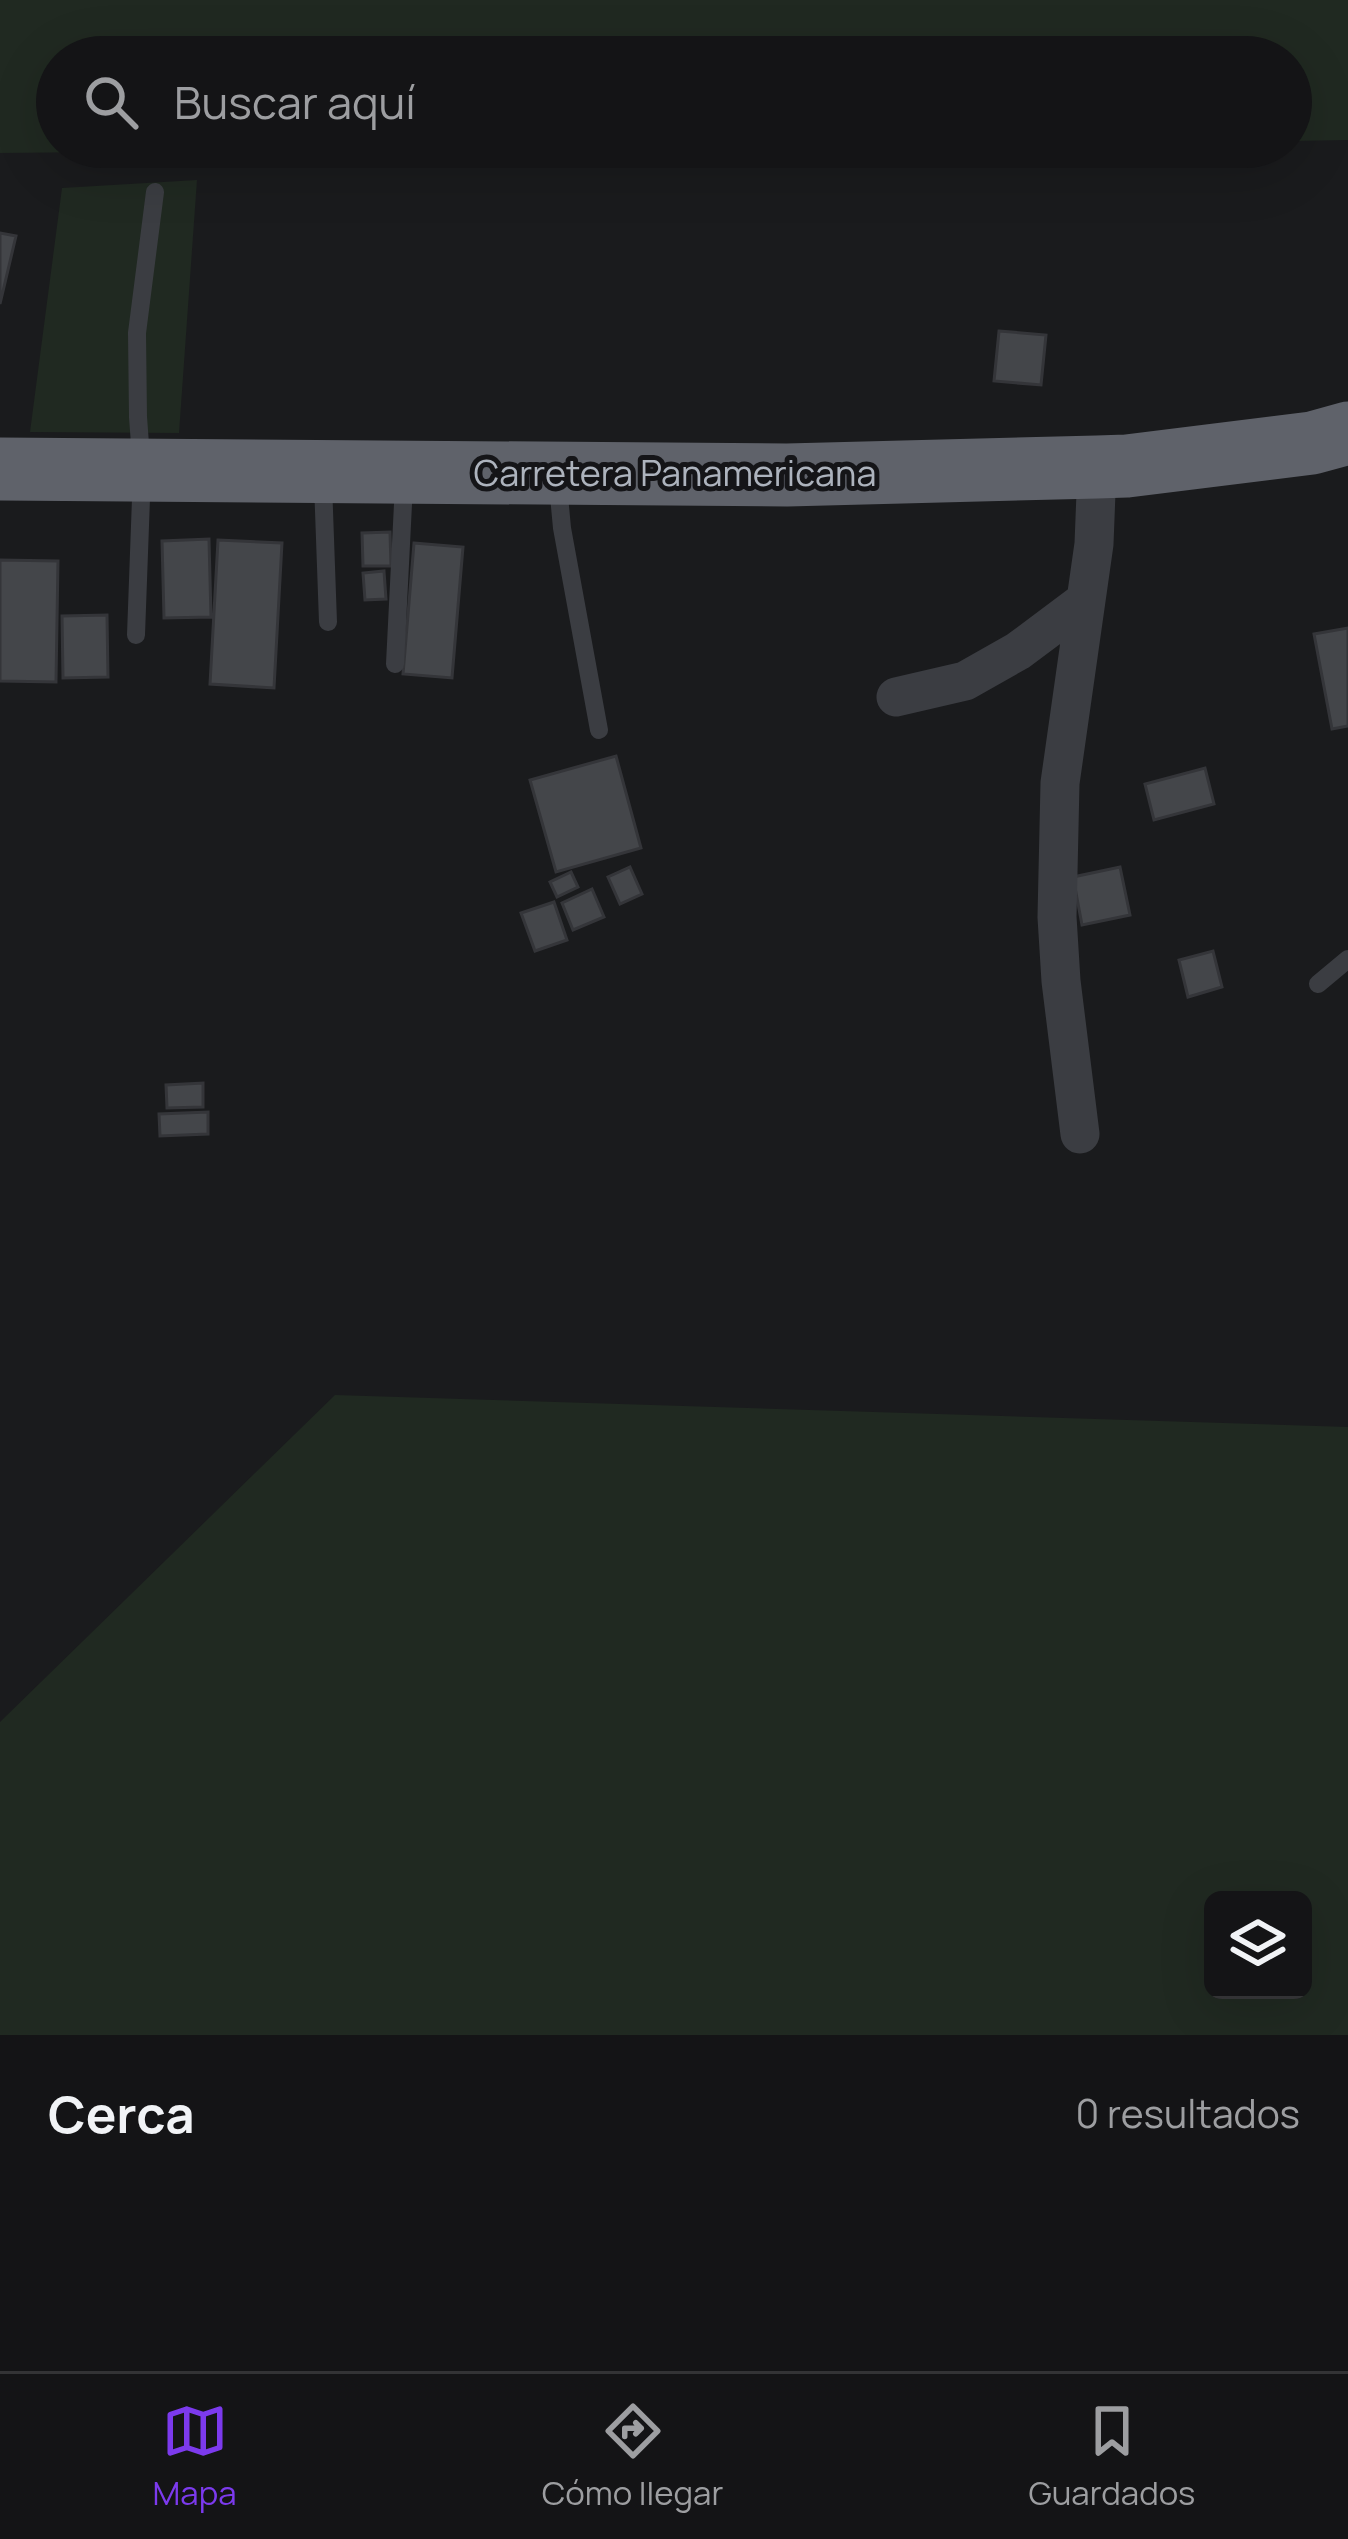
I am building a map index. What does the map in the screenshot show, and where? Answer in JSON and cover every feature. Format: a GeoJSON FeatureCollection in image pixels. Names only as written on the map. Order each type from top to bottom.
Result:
{"type":"FeatureCollection","features":[{"type":"Feature","properties":{"kind":"highway","name":"Carretera Panamericana"},"geometry":{"type":"LineString","coordinates":[[0,469],[787,475],[1097,467],[1312,443],[1348,433]]}},
{"type":"Feature","properties":{"kind":"street"},"geometry":{"type":"LineString","coordinates":[[1080,1134],[1057,917],[1060,783],[1094,544],[1097,467]]}},
{"type":"Feature","properties":{"kind":"street"},"geometry":{"type":"LineString","coordinates":[[896,697],[965,681],[1018,651],[1085,601]]}},
{"type":"Feature","properties":{"kind":"lane"},"geometry":{"type":"LineString","coordinates":[[136,635],[142,471],[137,333],[155,192]]}},
{"type":"Feature","properties":{"kind":"lane"},"geometry":{"type":"LineString","coordinates":[[322,472],[328,622]]}},
{"type":"Feature","properties":{"kind":"lane"},"geometry":{"type":"LineString","coordinates":[[394,664],[404,473]]}},
{"type":"Feature","properties":{"kind":"lane"},"geometry":{"type":"LineString","coordinates":[[557,474],[562,528],[599,730]]}},
{"type":"Feature","properties":{"kind":"lane"},"geometry":{"type":"LineString","coordinates":[[1318,984],[1348,959]]}},
{"type":"Feature","properties":{"kind":"shaded area"},"geometry":{"type":"Polygon","coordinates":[[[0,0],[1348,0],[1348,140],[1312,141],[1312,36],[36,36],[36,153],[0,153],[0,0]]]}},
{"type":"Feature","properties":{"kind":"shaded area"},"geometry":{"type":"Polygon","coordinates":[[[197,180],[179,433],[30,432],[62,188],[197,180]]]}},
{"type":"Feature","properties":{"kind":"shaded area"},"geometry":{"type":"Polygon","coordinates":[[[335,1395],[1348,1427],[1348,2035],[0,2035],[0,1722],[335,1395]]]}},
{"type":"Feature","properties":{"kind":"building"},"geometry":{"type":"Polygon","coordinates":[[[0,233],[16,236],[0,304],[0,233]]]}},
{"type":"Feature","properties":{"kind":"building"},"geometry":{"type":"Polygon","coordinates":[[[999,331],[1046,335],[1041,385],[994,381],[999,331]]]}},
{"type":"Feature","properties":{"kind":"building"},"geometry":{"type":"Polygon","coordinates":[[[390,532],[391,566],[363,566],[362,533],[390,532]]]}},
{"type":"Feature","properties":{"kind":"building"},"geometry":{"type":"Polygon","coordinates":[[[209,539],[211,617],[164,618],[162,541],[209,539]]]}},
{"type":"Feature","properties":{"kind":"building"},"geometry":{"type":"Polygon","coordinates":[[[218,540],[282,543],[274,688],[210,684],[218,540]]]}},
{"type":"Feature","properties":{"kind":"building"},"geometry":{"type":"Polygon","coordinates":[[[414,543],[463,547],[452,678],[403,674],[414,543]]]}},
{"type":"Feature","properties":{"kind":"building"},"geometry":{"type":"Polygon","coordinates":[[[0,560],[58,561],[56,682],[0,681],[0,560]]]}},
{"type":"Feature","properties":{"kind":"building"},"geometry":{"type":"Polygon","coordinates":[[[384,571],[386,599],[365,600],[363,573],[384,571]]]}},
{"type":"Feature","properties":{"kind":"building"},"geometry":{"type":"Polygon","coordinates":[[[107,615],[108,677],[63,678],[62,616],[107,615]]]}},
{"type":"Feature","properties":{"kind":"building"},"geometry":{"type":"Polygon","coordinates":[[[1348,628],[1348,726],[1332,729],[1314,634],[1348,628]]]}},
{"type":"Feature","properties":{"kind":"building"},"geometry":{"type":"Polygon","coordinates":[[[616,756],[641,848],[556,872],[530,780],[616,756]]]}},
{"type":"Feature","properties":{"kind":"building"},"geometry":{"type":"Polygon","coordinates":[[[1205,768],[1214,804],[1154,820],[1145,784],[1205,768]]]}},
{"type":"Feature","properties":{"kind":"building"},"geometry":{"type":"Polygon","coordinates":[[[630,867],[642,894],[620,904],[608,877],[630,867]]]}},
{"type":"Feature","properties":{"kind":"building"},"geometry":{"type":"Polygon","coordinates":[[[1120,867],[1130,915],[1082,925],[1073,877],[1120,867]]]}},
{"type":"Feature","properties":{"kind":"building"},"geometry":{"type":"Polygon","coordinates":[[[571,872],[578,887],[557,897],[550,882],[571,872]]]}},
{"type":"Feature","properties":{"kind":"building"},"geometry":{"type":"Polygon","coordinates":[[[592,889],[604,917],[573,930],[562,903],[592,889]]]}},
{"type":"Feature","properties":{"kind":"building"},"geometry":{"type":"Polygon","coordinates":[[[554,902],[567,940],[535,951],[521,913],[554,902]]]}},
{"type":"Feature","properties":{"kind":"building"},"geometry":{"type":"Polygon","coordinates":[[[1213,951],[1222,987],[1188,997],[1179,960],[1213,951]]]}},
{"type":"Feature","properties":{"kind":"building"},"geometry":{"type":"Polygon","coordinates":[[[203,1083],[203,1107],[167,1108],[166,1085],[203,1083]]]}},
{"type":"Feature","properties":{"kind":"building"},"geometry":{"type":"Polygon","coordinates":[[[208,1112],[208,1134],[160,1136],[159,1114],[208,1112]]]}}]}
